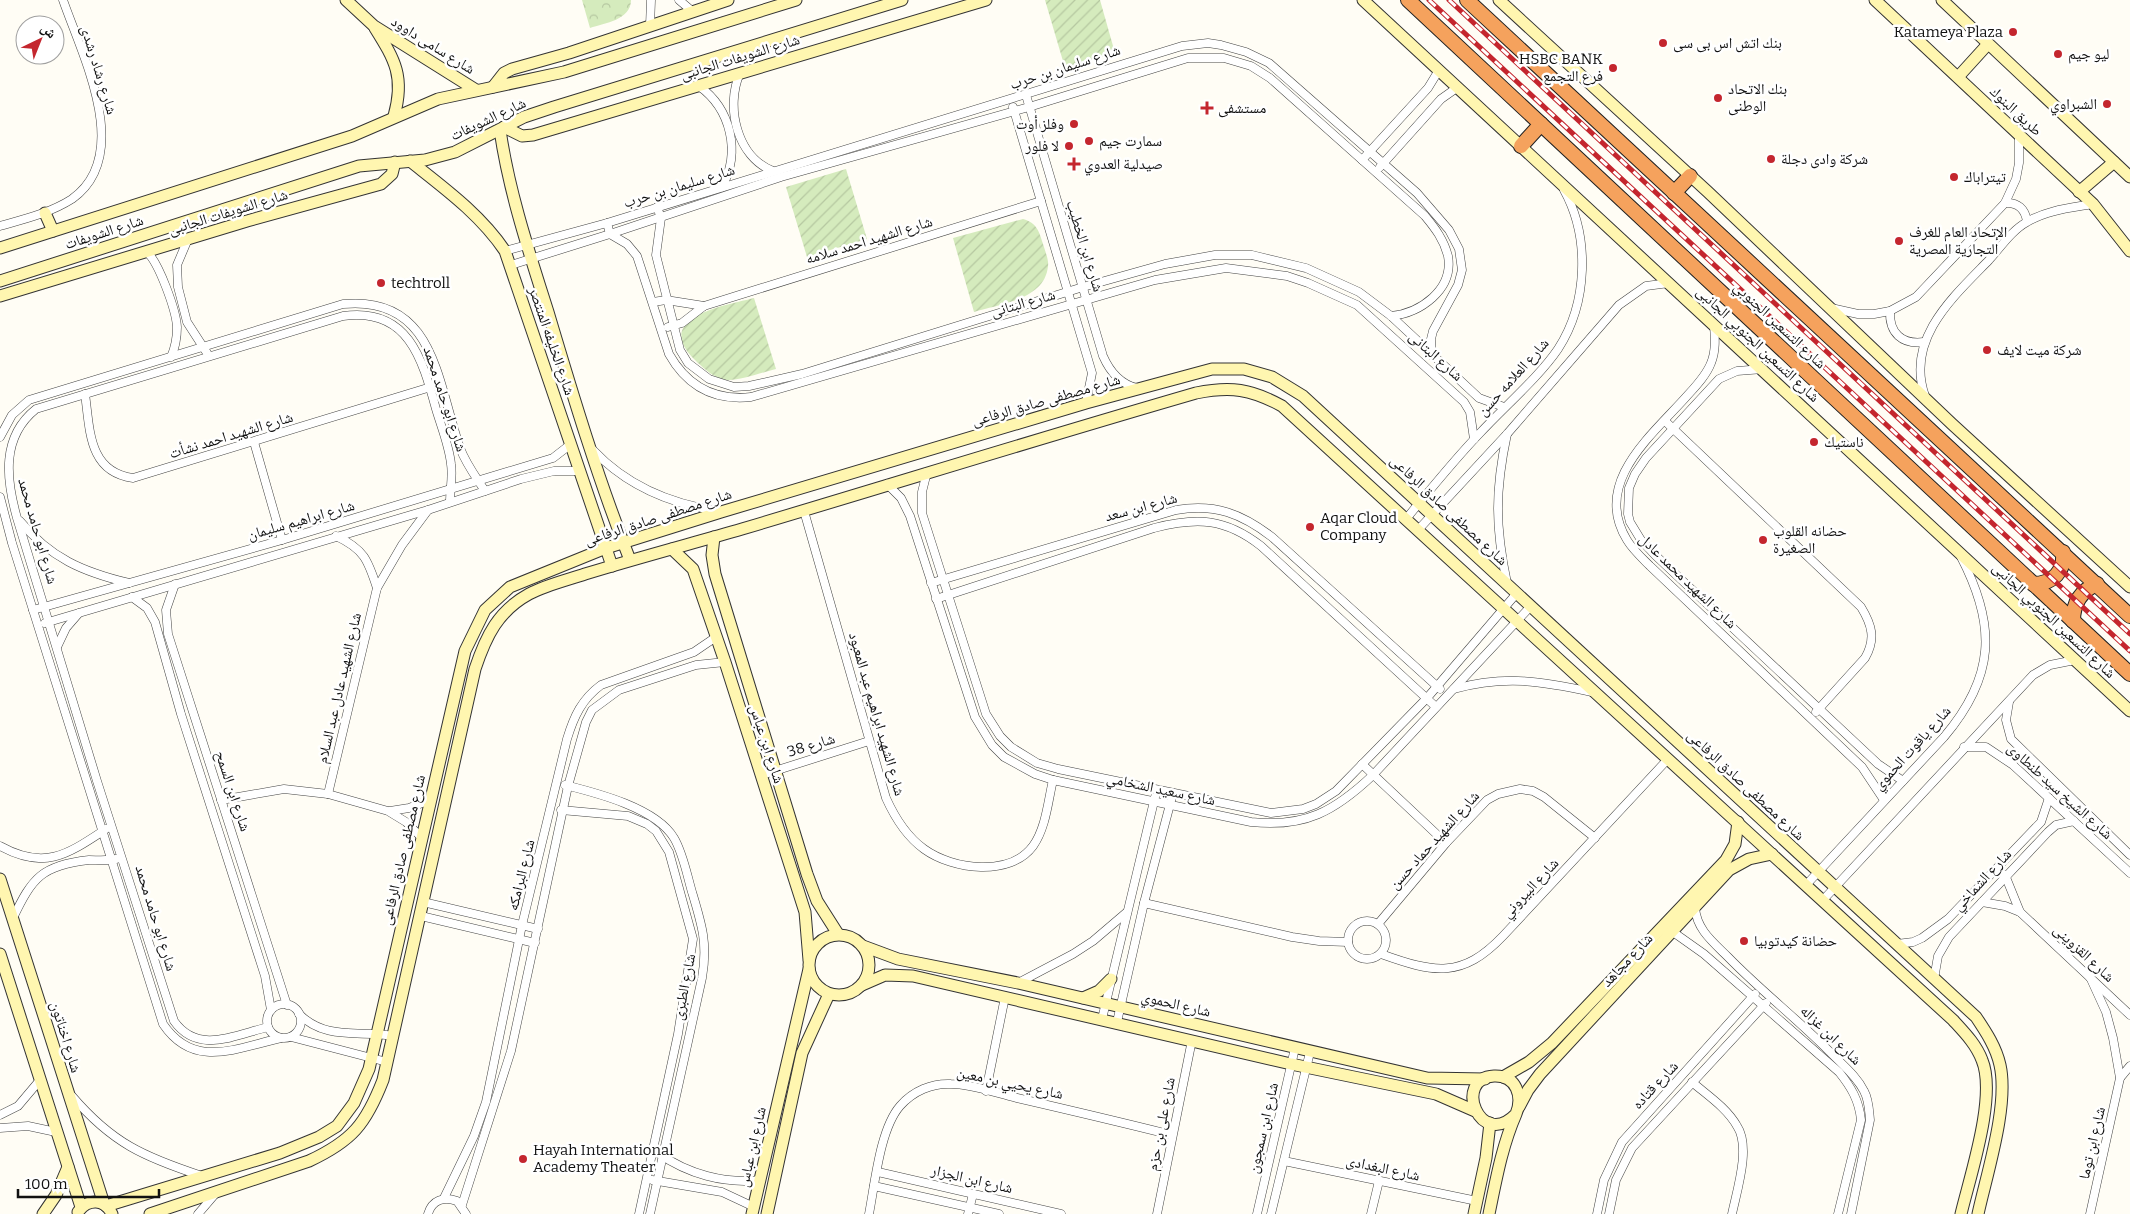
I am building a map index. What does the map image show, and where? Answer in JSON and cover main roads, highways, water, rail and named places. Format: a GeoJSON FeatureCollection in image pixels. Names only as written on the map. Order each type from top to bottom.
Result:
{"type":"FeatureCollection","features":[{"type":"Feature","properties":{"kind":"highway","name":"شارع التسعين الجنوبي"},"geometry":{"type":"LineString","coordinates":[[1408,0],[2130,674]]}},
{"type":"Feature","properties":{"kind":"highway","name":"شارع التسعين الجنوبي"},"geometry":{"type":"LineString","coordinates":[[1467,0],[2130,616]]}},
{"type":"Feature","properties":{"kind":"highway"},"geometry":{"type":"LineString","coordinates":[[1521,146],[1541,124]]}},
{"type":"Feature","properties":{"kind":"highway"},"geometry":{"type":"LineString","coordinates":[[1674,193],[1690,176]]}},
{"type":"Feature","properties":{"kind":"highway"},"geometry":{"type":"LineString","coordinates":[[2033,584],[2045,583],[2055,578],[2061,568],[2063,552]]}},
{"type":"Feature","properties":{"kind":"highway"},"geometry":{"type":"LineString","coordinates":[[2074,621],[2077,602],[2085,591],[2097,584]]}},
{"type":"Feature","properties":{"kind":"railway"},"geometry":{"type":"LineString","coordinates":[[1429,0],[2130,651]]}},
{"type":"Feature","properties":{"kind":"railway"},"geometry":{"type":"LineString","coordinates":[[1449,0],[2130,634]]}},
{"type":"Feature","properties":{"kind":"place","name":"Katameya Plaza"},"geometry":{"type":"Point","coordinates":[2013,32]}},
{"type":"Feature","properties":{"kind":"place","name":"بنك اتش اس بى سى"},"geometry":{"type":"Point","coordinates":[1663,43]}},
{"type":"Feature","properties":{"kind":"place","name":"ليو جيم"},"geometry":{"type":"Point","coordinates":[2058,54]}},
{"type":"Feature","properties":{"kind":"place","name":"HSBC BANK فرع التجمع"},"geometry":{"type":"Point","coordinates":[1613,68]}},
{"type":"Feature","properties":{"kind":"place","name":"بنك الاتحاد الوطنى"},"geometry":{"type":"Point","coordinates":[1718,98]}},
{"type":"Feature","properties":{"kind":"place","name":"الشبراوي"},"geometry":{"type":"Point","coordinates":[2107,104]}},
{"type":"Feature","properties":{"kind":"place","name":"مستشفى"},"geometry":{"type":"Point","coordinates":[1207,108]}},
{"type":"Feature","properties":{"kind":"place","name":"وفلز أوت"},"geometry":{"type":"Point","coordinates":[1074,124]}},
{"type":"Feature","properties":{"kind":"place","name":"سمارت جيم"},"geometry":{"type":"Point","coordinates":[1089,141]}},
{"type":"Feature","properties":{"kind":"place","name":"لا فلور"},"geometry":{"type":"Point","coordinates":[1069,146]}},
{"type":"Feature","properties":{"kind":"place","name":"شركة وادى دجلة"},"geometry":{"type":"Point","coordinates":[1771,159]}},
{"type":"Feature","properties":{"kind":"place","name":"صيدلية العدوي"},"geometry":{"type":"Point","coordinates":[1074,164]}},
{"type":"Feature","properties":{"kind":"place","name":"تيتراباك"},"geometry":{"type":"Point","coordinates":[1954,177]}},
{"type":"Feature","properties":{"kind":"place","name":"الإتحاد العام للغرف التجارية المصرية"},"geometry":{"type":"Point","coordinates":[1899,241]}},
{"type":"Feature","properties":{"kind":"place","name":"techtroll"},"geometry":{"type":"Point","coordinates":[381,283]}},
{"type":"Feature","properties":{"kind":"place","name":"شركة ميت لايف"},"geometry":{"type":"Point","coordinates":[1987,350]}},
{"type":"Feature","properties":{"kind":"place","name":"ناستيك"},"geometry":{"type":"Point","coordinates":[1814,442]}},
{"type":"Feature","properties":{"kind":"place","name":"Aqar Cloud Company"},"geometry":{"type":"Point","coordinates":[1310,527]}},
{"type":"Feature","properties":{"kind":"place","name":"حضانه القلوب الصغيرة"},"geometry":{"type":"Point","coordinates":[1763,540]}},
{"type":"Feature","properties":{"kind":"place","name":"حضانة كيدتوبيا"},"geometry":{"type":"Point","coordinates":[1744,941]}},
{"type":"Feature","properties":{"kind":"place","name":"Hayah International Academy Theater"},"geometry":{"type":"Point","coordinates":[523,1159]}}]}
